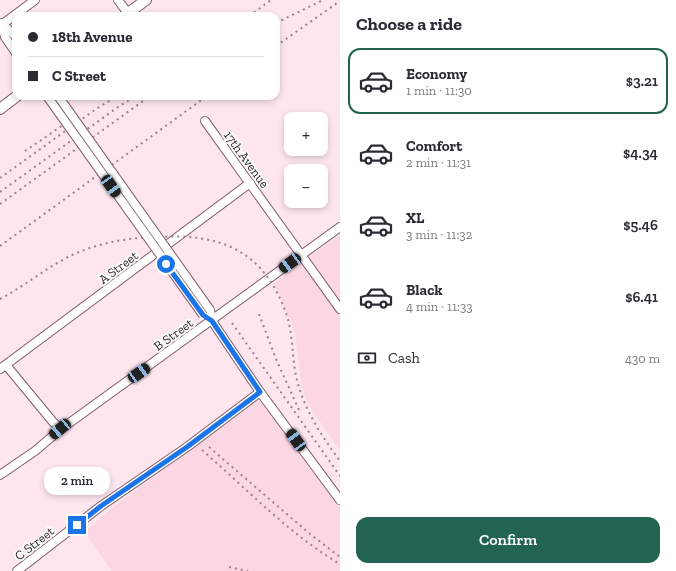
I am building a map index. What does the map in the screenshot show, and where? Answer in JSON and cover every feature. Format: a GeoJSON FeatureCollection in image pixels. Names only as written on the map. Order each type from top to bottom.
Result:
{"type":"FeatureCollection","features":[{"type":"Feature","properties":{"kind":"main road"},"geometry":{"type":"LineString","coordinates":[[131,12],[146,0]]}},
{"type":"Feature","properties":{"kind":"main road"},"geometry":{"type":"LineString","coordinates":[[0,109],[12,100]]}},
{"type":"Feature","properties":{"kind":"street"},"geometry":{"type":"LineString","coordinates":[[17,12],[35,0]]}},
{"type":"Feature","properties":{"kind":"street"},"geometry":{"type":"LineString","coordinates":[[118,0],[125,12]]}},
{"type":"Feature","properties":{"kind":"street"},"geometry":{"type":"LineString","coordinates":[[1,23],[12,16]]}},
{"type":"Feature","properties":{"kind":"street"},"geometry":{"type":"LineString","coordinates":[[1,23],[12,33]]}},
{"type":"Feature","properties":{"kind":"street"},"geometry":{"type":"LineString","coordinates":[[1,23],[5,37],[12,47]]}},
{"type":"Feature","properties":{"kind":"street"},"geometry":{"type":"LineString","coordinates":[[49,100],[206,312]]}},
{"type":"Feature","properties":{"kind":"street"},"geometry":{"type":"LineString","coordinates":[[61,100],[260,392],[340,500]]}},
{"type":"Feature","properties":{"kind":"street","name":"17th Avenue"},"geometry":{"type":"LineString","coordinates":[[205,121],[340,309]]}},
{"type":"Feature","properties":{"kind":"street","name":"A Street"},"geometry":{"type":"LineString","coordinates":[[3,367],[250,183]]}},
{"type":"Feature","properties":{"kind":"street","name":"B Street"},"geometry":{"type":"LineString","coordinates":[[0,475],[35,451],[60,429],[212,321],[340,227]]}},
{"type":"Feature","properties":{"kind":"street"},"geometry":{"type":"LineString","coordinates":[[3,367],[60,429]]}},
{"type":"Feature","properties":{"kind":"street","name":"C Street"},"geometry":{"type":"LineString","coordinates":[[17,571],[101,506],[187,447],[260,392]]}},
{"type":"Feature","properties":{"kind":"shaded area"},"geometry":{"type":"Polygon","coordinates":[[[340,236],[340,451],[310,407],[302,388],[295,332],[274,283],[340,236]]]}},
{"type":"Feature","properties":{"kind":"shaded area"},"geometry":{"type":"Polygon","coordinates":[[[257,400],[261,402],[340,508],[340,571],[112,571],[84,532],[108,511],[257,400]]]}},
{"type":"Feature","properties":{"kind":"railway"},"geometry":{"type":"LineString","coordinates":[[254,12],[271,0]]}},
{"type":"Feature","properties":{"kind":"railway"},"geometry":{"type":"LineString","coordinates":[[280,21],[323,0]]}},
{"type":"Feature","properties":{"kind":"railway"},"geometry":{"type":"LineString","coordinates":[[280,43],[340,1]]}},
{"type":"Feature","properties":{"kind":"railway"},"geometry":{"type":"LineString","coordinates":[[0,178],[111,100]]}},
{"type":"Feature","properties":{"kind":"railway"},"geometry":{"type":"LineString","coordinates":[[0,192],[129,100]]}},
{"type":"Feature","properties":{"kind":"railway"},"geometry":{"type":"LineString","coordinates":[[0,204],[144,100]]}},
{"type":"Feature","properties":{"kind":"railway"},"geometry":{"type":"LineString","coordinates":[[0,246],[201,100]]}},
{"type":"Feature","properties":{"kind":"railway"},"geometry":{"type":"LineString","coordinates":[[25,151],[66,123]]}},
{"type":"Feature","properties":{"kind":"railway"},"geometry":{"type":"LineString","coordinates":[[0,299],[72,255],[92,247],[113,242],[178,236],[200,238],[237,250],[252,261],[266,275],[277,293],[289,323],[296,376],[303,399],[314,421],[340,461]]}},
{"type":"Feature","properties":{"kind":"railway"},"geometry":{"type":"LineString","coordinates":[[259,314],[276,359],[299,410]]}},
{"type":"Feature","properties":{"kind":"railway"},"geometry":{"type":"LineString","coordinates":[[232,323],[340,476]]}},
{"type":"Feature","properties":{"kind":"railway"},"geometry":{"type":"LineString","coordinates":[[209,447],[310,534],[340,557]]}},
{"type":"Feature","properties":{"kind":"railway"},"geometry":{"type":"LineString","coordinates":[[202,450],[286,525],[303,539],[340,564]]}},
{"type":"Feature","properties":{"kind":"railway"},"geometry":{"type":"LineString","coordinates":[[229,567],[248,571]]}},
{"type":"Feature","properties":{"kind":"route"},"geometry":{"type":"LineString","coordinates":[[77,525],[101,506],[187,447],[260,392],[212,321],[203,315],[166,264]]}}]}
